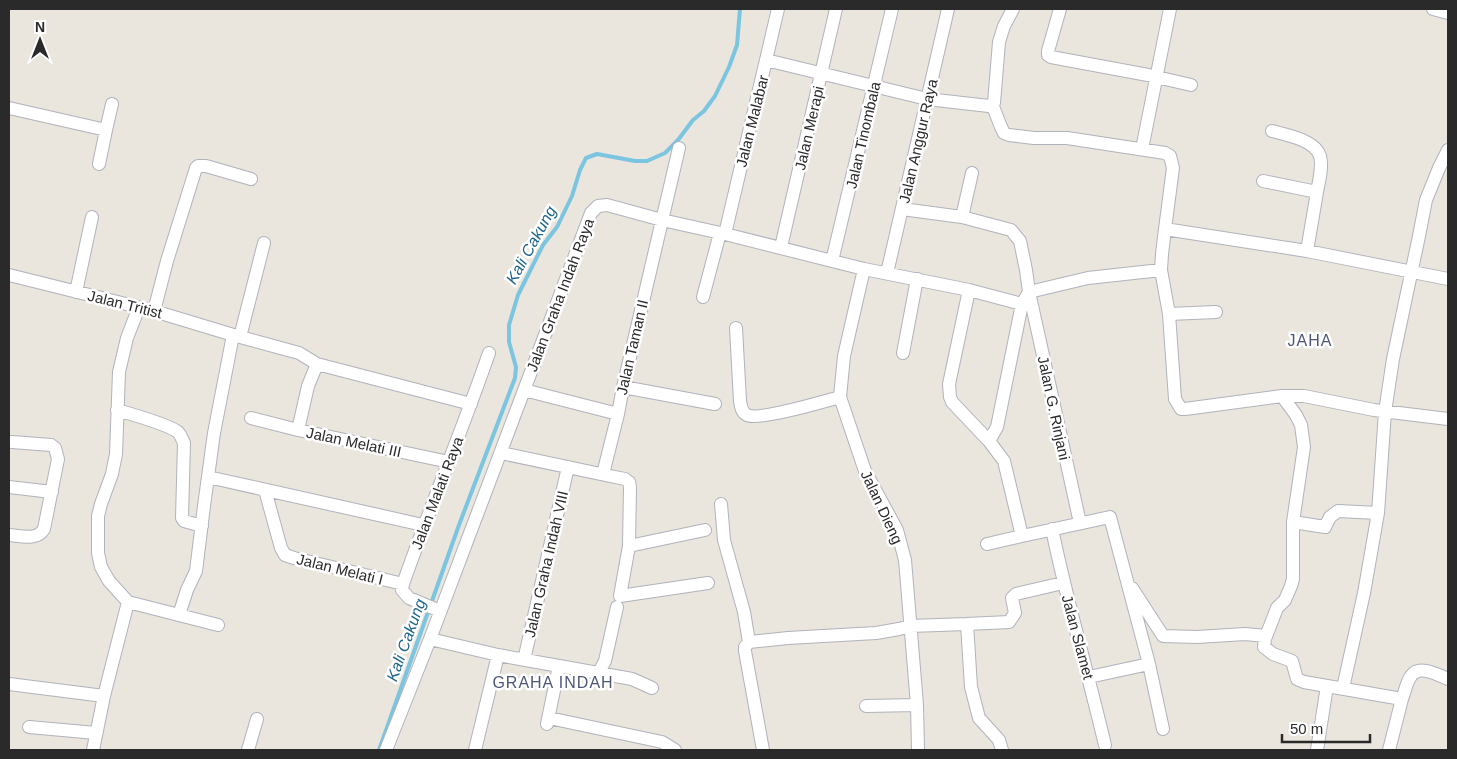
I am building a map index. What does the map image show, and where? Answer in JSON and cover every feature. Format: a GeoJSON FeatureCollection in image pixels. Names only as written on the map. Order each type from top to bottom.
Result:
{"type":"FeatureCollection","features":[{"type":"Feature","properties":{"kind":"street","name":"Jalan Malabar"},"geometry":{"type":"LineString","coordinates":[[703,297],[722,233],[778,9]]}},
{"type":"Feature","properties":{"kind":"street","name":"Jalan Merapi"},"geometry":{"type":"LineString","coordinates":[[781,248],[836,9]]}},
{"type":"Feature","properties":{"kind":"street","name":"Jalan Tinombala"},"geometry":{"type":"LineString","coordinates":[[832,261],[892,9]]}},
{"type":"Feature","properties":{"kind":"street","name":"Jalan Anggur Raya"},"geometry":{"type":"LineString","coordinates":[[887,273],[948,9]]}},
{"type":"Feature","properties":{"kind":"street"},"geometry":{"type":"LineString","coordinates":[[766,60],[927,99],[989,106],[994,103],[999,42],[1004,26],[1013,9]]}},
{"type":"Feature","properties":{"kind":"street"},"geometry":{"type":"LineString","coordinates":[[1060,9],[1048,52],[1048,55],[1051,57],[1191,85]]}},
{"type":"Feature","properties":{"kind":"street"},"geometry":{"type":"LineString","coordinates":[[1142,149],[1158,77],[1170,9]]}},
{"type":"Feature","properties":{"kind":"street"},"geometry":{"type":"LineString","coordinates":[[1433,9],[1448,13]]}},
{"type":"Feature","properties":{"kind":"street"},"geometry":{"type":"LineString","coordinates":[[99,164],[112,104]]}},
{"type":"Feature","properties":{"kind":"street"},"geometry":{"type":"LineString","coordinates":[[992,104],[1004,133],[1009,136],[1067,138],[1165,153],[1170,156],[1173,168],[1161,270],[1169,314],[1175,399],[1180,408],[1185,410],[1282,396],[1304,396],[1385,412],[1448,419]]}},
{"type":"Feature","properties":{"kind":"street"},"geometry":{"type":"LineString","coordinates":[[9,108],[106,130]]}},
{"type":"Feature","properties":{"kind":"street"},"geometry":{"type":"LineString","coordinates":[[1272,131],[1304,140],[1316,149],[1320,155],[1321,163],[1307,251]]}},
{"type":"Feature","properties":{"kind":"street","name":"Jalan Taman II"},"geometry":{"type":"LineString","coordinates":[[603,474],[679,148]]}},
{"type":"Feature","properties":{"kind":"street"},"geometry":{"type":"LineString","coordinates":[[1343,688],[1364,593],[1378,513],[1385,412],[1392,359],[1426,200],[1435,174],[1448,150]]}},
{"type":"Feature","properties":{"kind":"street"},"geometry":{"type":"LineString","coordinates":[[154,311],[167,261],[196,168],[198,166],[206,166],[250,179]]}},
{"type":"Feature","properties":{"kind":"street"},"geometry":{"type":"LineString","coordinates":[[962,217],[972,173]]}},
{"type":"Feature","properties":{"kind":"street"},"geometry":{"type":"LineString","coordinates":[[1263,181],[1317,192]]}},
{"type":"Feature","properties":{"kind":"street","name":"Jalan Graha Indah Raya"},"geometry":{"type":"LineString","coordinates":[[386,750],[430,640],[436,610],[501,452],[591,212],[598,206],[607,205],[832,261],[917,278],[1022,304]]}},
{"type":"Feature","properties":{"kind":"street","name":"Jalan G. Rinjani"},"geometry":{"type":"LineString","coordinates":[[902,209],[962,217],[1010,230],[1020,241],[1029,292],[1080,523]]}},
{"type":"Feature","properties":{"kind":"street"},"geometry":{"type":"LineString","coordinates":[[76,292],[92,217]]}},
{"type":"Feature","properties":{"kind":"street"},"geometry":{"type":"LineString","coordinates":[[1165,229],[1307,251],[1448,279]]}},
{"type":"Feature","properties":{"kind":"street"},"geometry":{"type":"LineString","coordinates":[[179,615],[187,590],[196,571],[214,433],[237,336],[264,243]]}},
{"type":"Feature","properties":{"kind":"street","name":"Jalan Dieng"},"geometry":{"type":"LineString","coordinates":[[864,268],[844,356],[840,396],[865,471],[896,530],[905,560],[917,705],[918,750]]}},
{"type":"Feature","properties":{"kind":"street"},"geometry":{"type":"LineString","coordinates":[[989,441],[997,427],[1022,304],[1029,292],[1088,278],[1161,270]]}},
{"type":"Feature","properties":{"kind":"street","name":"Jalan Tritist"},"geometry":{"type":"LineString","coordinates":[[9,275],[154,311],[299,354],[317,364],[471,404]]}},
{"type":"Feature","properties":{"kind":"street"},"geometry":{"type":"LineString","coordinates":[[904,353],[917,278]]}},
{"type":"Feature","properties":{"kind":"street"},"geometry":{"type":"LineString","coordinates":[[969,290],[950,384],[950,397],[952,402],[989,441],[1004,461],[1022,536]]}},
{"type":"Feature","properties":{"kind":"street"},"geometry":{"type":"LineString","coordinates":[[139,307],[127,338],[119,372],[116,454],[112,474],[98,516],[98,553],[101,567],[108,581],[128,602],[218,625]]}},
{"type":"Feature","properties":{"kind":"street"},"geometry":{"type":"LineString","coordinates":[[1169,314],[1216,312]]}},
{"type":"Feature","properties":{"kind":"street"},"geometry":{"type":"LineString","coordinates":[[736,328],[740,401],[745,414],[751,416],[786,411],[840,396]]}},
{"type":"Feature","properties":{"kind":"street","name":"Jalan Malati Raya"},"geometry":{"type":"LineString","coordinates":[[403,584],[423,525],[449,462],[489,353]]}},
{"type":"Feature","properties":{"kind":"street","name":"Jalan Melati III"},"geometry":{"type":"LineString","coordinates":[[317,364],[308,386],[298,430],[449,462]]}},
{"type":"Feature","properties":{"kind":"street"},"geometry":{"type":"LineString","coordinates":[[622,387],[715,404]]}},
{"type":"Feature","properties":{"kind":"street"},"geometry":{"type":"LineString","coordinates":[[524,390],[618,414]]}},
{"type":"Feature","properties":{"kind":"street"},"geometry":{"type":"LineString","coordinates":[[1282,396],[1301,425],[1304,447],[1293,522],[1293,579],[1285,600],[1277,608],[1266,636],[1264,647],[1273,654],[1292,660],[1297,679],[1304,682],[1402,699]]}},
{"type":"Feature","properties":{"kind":"street"},"geometry":{"type":"LineString","coordinates":[[117,410],[172,428],[180,434],[184,442],[182,518],[202,526]]}},
{"type":"Feature","properties":{"kind":"street"},"geometry":{"type":"LineString","coordinates":[[250,418],[298,430]]}},
{"type":"Feature","properties":{"kind":"street"},"geometry":{"type":"LineString","coordinates":[[9,535],[32,537],[42,533],[58,459],[55,448],[50,445],[12,442]]}},
{"type":"Feature","properties":{"kind":"street"},"geometry":{"type":"LineString","coordinates":[[501,452],[625,479],[629,482],[629,546],[605,661],[598,674]]}},
{"type":"Feature","properties":{"kind":"street","name":"Jalan Graha Indah VIII"},"geometry":{"type":"LineString","coordinates":[[524,660],[568,467]]}},
{"type":"Feature","properties":{"kind":"street"},"geometry":{"type":"LineString","coordinates":[[208,478],[423,525]]}},
{"type":"Feature","properties":{"kind":"street"},"geometry":{"type":"LineString","coordinates":[[9,486],[52,492]]}},
{"type":"Feature","properties":{"kind":"street","name":"Jalan Melati I"},"geometry":{"type":"LineString","coordinates":[[265,490],[281,548],[285,554],[294,558],[403,584]]}},
{"type":"Feature","properties":{"kind":"street"},"geometry":{"type":"LineString","coordinates":[[721,504],[724,540],[744,612],[749,642]]}},
{"type":"Feature","properties":{"kind":"street"},"geometry":{"type":"LineString","coordinates":[[1293,522],[1325,527],[1330,517],[1338,511],[1378,513]]}},
{"type":"Feature","properties":{"kind":"street"},"geometry":{"type":"LineString","coordinates":[[987,544],[1110,517],[1149,664],[1163,729]]}},
{"type":"Feature","properties":{"kind":"street","name":"Jalan Slamet"},"geometry":{"type":"LineString","coordinates":[[1052,529],[1063,583],[1089,677],[1105,745]]}},
{"type":"Feature","properties":{"kind":"street"},"geometry":{"type":"LineString","coordinates":[[629,546],[705,530]]}},
{"type":"Feature","properties":{"kind":"street"},"geometry":{"type":"LineString","coordinates":[[1126,578],[1163,636],[1197,637],[1245,634],[1266,636]]}},
{"type":"Feature","properties":{"kind":"street"},"geometry":{"type":"LineString","coordinates":[[618,601],[708,583]]}},
{"type":"Feature","properties":{"kind":"street"},"geometry":{"type":"LineString","coordinates":[[763,750],[745,651],[745,647],[749,642],[876,633],[910,626],[1009,622],[1015,613],[1012,598],[1016,594],[1063,583]]}},
{"type":"Feature","properties":{"kind":"street"},"geometry":{"type":"LineString","coordinates":[[403,584],[402,590],[409,598],[436,610]]}},
{"type":"Feature","properties":{"kind":"street"},"geometry":{"type":"LineString","coordinates":[[92,750],[128,602]]}},
{"type":"Feature","properties":{"kind":"street"},"geometry":{"type":"LineString","coordinates":[[967,624],[971,687],[979,718],[999,740],[1002,750]]}},
{"type":"Feature","properties":{"kind":"street"},"geometry":{"type":"LineString","coordinates":[[430,640],[498,655],[632,679],[652,688]]}},
{"type":"Feature","properties":{"kind":"street"},"geometry":{"type":"LineString","coordinates":[[475,750],[498,655]]}},
{"type":"Feature","properties":{"kind":"street"},"geometry":{"type":"LineString","coordinates":[[1089,677],[1149,664]]}},
{"type":"Feature","properties":{"kind":"street"},"geometry":{"type":"LineString","coordinates":[[559,666],[548,721],[662,742],[675,750]]}},
{"type":"Feature","properties":{"kind":"street"},"geometry":{"type":"LineString","coordinates":[[1389,750],[1402,699],[1410,677],[1414,672],[1422,670],[1448,678]]}},
{"type":"Feature","properties":{"kind":"street"},"geometry":{"type":"LineString","coordinates":[[9,684],[104,696]]}},
{"type":"Feature","properties":{"kind":"street"},"geometry":{"type":"LineString","coordinates":[[1317,750],[1327,686]]}},
{"type":"Feature","properties":{"kind":"street"},"geometry":{"type":"LineString","coordinates":[[866,706],[917,705]]}},
{"type":"Feature","properties":{"kind":"street"},"geometry":{"type":"LineString","coordinates":[[248,750],[257,719]]}},
{"type":"Feature","properties":{"kind":"street"},"geometry":{"type":"LineString","coordinates":[[30,727],[96,733]]}},
{"type":"Feature","properties":{"kind":"waterway","name":"Kali Cakung"},"geometry":{"type":"LineString","coordinates":[[379,750],[459,525],[515,378],[516,367],[509,342],[509,325],[518,295],[543,245],[557,227],[572,196],[586,158],[597,154],[635,161],[647,161],[665,153],[678,140],[693,120],[704,111],[715,96],[737,45],[740,9]]}},
{"type":"Feature","properties":{"kind":"district","name":"JAHA"},"geometry":{"type":"Point","coordinates":[1310,340]}},
{"type":"Feature","properties":{"kind":"district","name":"GRAHA INDAH"},"geometry":{"type":"Point","coordinates":[553,682]}}]}
